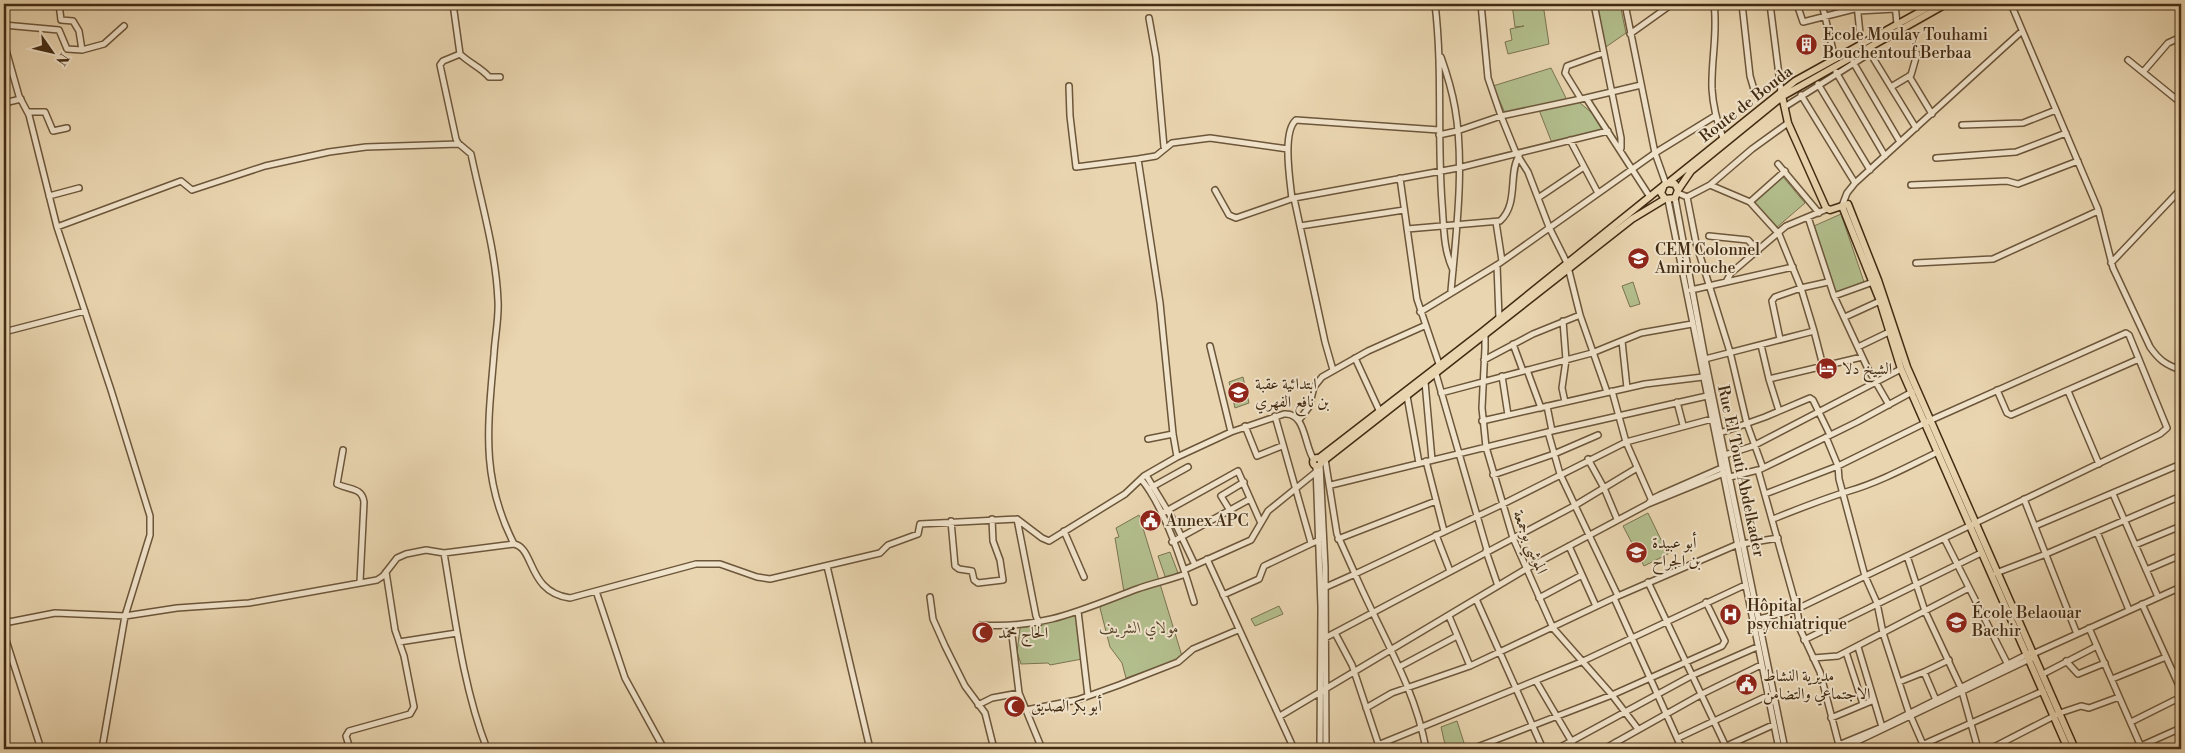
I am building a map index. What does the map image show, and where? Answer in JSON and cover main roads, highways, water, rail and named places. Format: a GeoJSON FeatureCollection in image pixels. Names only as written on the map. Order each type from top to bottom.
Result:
{"type":"FeatureCollection","features":[{"type":"Feature","properties":{"kind":"main road"},"geometry":{"type":"LineString","coordinates":[[1897,28],[1922,7],[1934,4]]}},
{"type":"Feature","properties":{"kind":"main road"},"geometry":{"type":"LineString","coordinates":[[1897,28],[1946,4]]}},
{"type":"Feature","properties":{"kind":"main road","name":"Route de Bouda"},"geometry":{"type":"LineString","coordinates":[[1568,266],[1723,138],[1782,94],[1861,44],[1897,28]]}},
{"type":"Feature","properties":{"kind":"main road","name":"Route de Bouda"},"geometry":{"type":"LineString","coordinates":[[1677,194],[1691,171],[1782,94],[1897,28]]}},
{"type":"Feature","properties":{"kind":"main road"},"geometry":{"type":"LineString","coordinates":[[1782,94],[1788,123],[1827,209],[1845,205]]}},
{"type":"Feature","properties":{"kind":"main road"},"geometry":{"type":"LineString","coordinates":[[1484,334],[1498,318],[1641,213],[1677,194],[1674,184],[1666,184],[1661,193],[1666,199]]}},
{"type":"Feature","properties":{"kind":"main road"},"geometry":{"type":"LineString","coordinates":[[1845,205],[1880,301],[1901,369],[1928,422],[1938,452],[1996,573],[2032,655],[2043,690],[2057,715]]}},
{"type":"Feature","properties":{"kind":"main road"},"geometry":{"type":"LineString","coordinates":[[1845,205],[1878,280],[1907,367],[1928,422],[1972,524],[1981,553],[2042,674],[2070,748]]}},
{"type":"Feature","properties":{"kind":"main road"},"geometry":{"type":"LineString","coordinates":[[1439,369],[1426,382],[1319,463],[1379,410],[1439,369],[1568,266]]}},
{"type":"Feature","properties":{"kind":"place","name":"Ecole Moulay Touhami Bouchentouf Berbaa"},"geometry":{"type":"Point","coordinates":[1807,44]}},
{"type":"Feature","properties":{"kind":"place","name":"CEM Colonnel Amirouche"},"geometry":{"type":"Point","coordinates":[1639,259]}},
{"type":"Feature","properties":{"kind":"place","name":"الشيخ دلا"},"geometry":{"type":"Point","coordinates":[1826,369]}},
{"type":"Feature","properties":{"kind":"place","name":"ابتدائية عقبة بن نافع الفهري"},"geometry":{"type":"Point","coordinates":[1239,393]}},
{"type":"Feature","properties":{"kind":"place","name":"Annex APC"},"geometry":{"type":"Point","coordinates":[1150,521]}},
{"type":"Feature","properties":{"kind":"place","name":"أبو عبيدة بن الجراح"},"geometry":{"type":"Point","coordinates":[1636,552]}},
{"type":"Feature","properties":{"kind":"place","name":"Hôpital psychiatrique"},"geometry":{"type":"Point","coordinates":[1731,615]}},
{"type":"Feature","properties":{"kind":"place","name":"École Belaouar Bachir"},"geometry":{"type":"Point","coordinates":[1956,622]}},
{"type":"Feature","properties":{"kind":"place","name":"الحاج محمد"},"geometry":{"type":"Point","coordinates":[982,633]}},
{"type":"Feature","properties":{"kind":"place","name":"مديرية النشاط الاجتماعي والتضامن"},"geometry":{"type":"Point","coordinates":[1747,685]}},
{"type":"Feature","properties":{"kind":"place","name":"أبو بكر الصديق"},"geometry":{"type":"Point","coordinates":[1015,706]}},
{"type":"Feature","properties":{"kind":"park label","name":"مولاي الشريف"},"geometry":{"type":"Point","coordinates":[1139,628]}}]}
